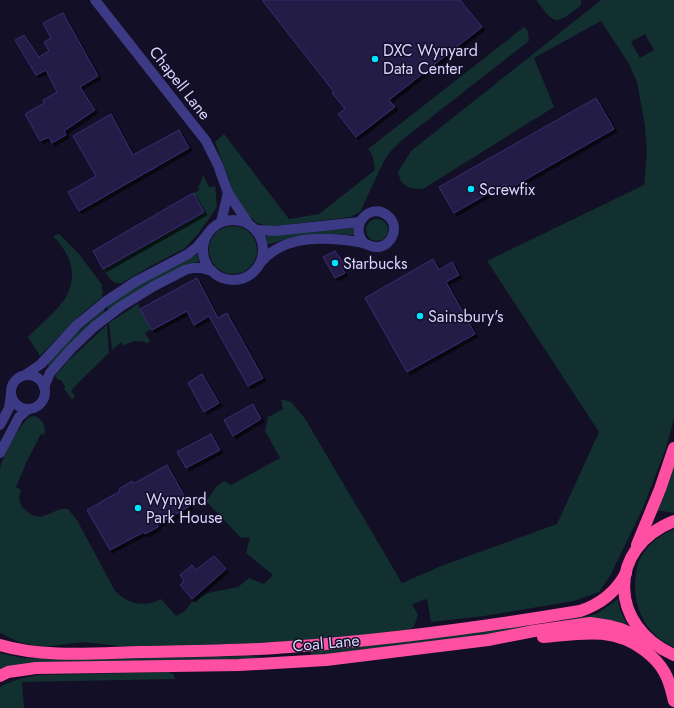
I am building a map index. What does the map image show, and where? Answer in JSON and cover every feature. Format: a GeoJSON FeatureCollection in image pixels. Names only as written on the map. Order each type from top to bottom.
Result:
{"type":"FeatureCollection","features":[{"type":"Feature","properties":{"kind":"highway"},"geometry":{"type":"LineString","coordinates":[[674,448],[660,489],[629,562],[626,573],[624,595],[628,610],[636,626],[650,641],[670,653],[674,666]]}},
{"type":"Feature","properties":{"kind":"highway"},"geometry":{"type":"LineString","coordinates":[[635,550],[658,529],[674,522]]}},
{"type":"Feature","properties":{"kind":"highway","name":"Coal Lane"},"geometry":{"type":"LineString","coordinates":[[0,645],[32,652],[115,652],[235,650],[369,640],[580,611],[597,604],[612,593],[626,573]]}},
{"type":"Feature","properties":{"kind":"highway","name":"Coal Lane"},"geometry":{"type":"LineString","coordinates":[[0,676],[8,672],[36,668],[239,665],[326,660],[488,640],[534,631],[590,623],[621,629],[650,641]]}},
{"type":"Feature","properties":{"kind":"highway"},"geometry":{"type":"LineString","coordinates":[[488,640],[594,633],[614,635],[639,646],[660,664],[668,680],[674,701]]}},
{"type":"Feature","properties":{"kind":"street","name":"Chapell Lane"},"geometry":{"type":"LineString","coordinates":[[95,0],[202,136],[211,149],[228,193],[252,226]]}},
{"type":"Feature","properties":{"kind":"street"},"geometry":{"type":"LineString","coordinates":[[221,222],[228,193]]}},
{"type":"Feature","properties":{"kind":"street"},"geometry":{"type":"LineString","coordinates":[[0,425],[9,408],[11,388],[17,378],[25,375],[41,364],[77,325],[105,302],[135,282],[188,254],[197,247],[213,227],[221,222],[235,220],[252,226],[275,231],[360,222],[369,213],[378,212],[388,216],[393,225],[393,235],[387,243],[381,246],[374,247],[364,242],[333,238],[317,238],[292,242],[268,254],[252,274],[236,280],[221,278],[212,271],[206,263],[204,244],[207,235]]}},
{"type":"Feature","properties":{"kind":"street"},"geometry":{"type":"LineString","coordinates":[[360,222],[359,232],[364,242]]}},
{"type":"Feature","properties":{"kind":"street"},"geometry":{"type":"LineString","coordinates":[[252,226],[262,239],[262,261]]}},
{"type":"Feature","properties":{"kind":"street"},"geometry":{"type":"LineString","coordinates":[[44,387],[50,372],[66,354],[94,327],[120,307],[154,286],[185,270],[201,268],[212,271]]}},
{"type":"Feature","properties":{"kind":"street"},"geometry":{"type":"LineString","coordinates":[[0,453],[18,417],[28,409],[36,407],[45,396],[42,382],[36,376],[25,375]]}},
{"type":"Feature","properties":{"kind":"street"},"geometry":{"type":"LineString","coordinates":[[11,394],[12,399],[17,406],[28,409]]}},
{"type":"Feature","properties":{"kind":"green space"},"geometry":{"type":"Polygon","coordinates":[[[536,0],[581,0],[581,4],[565,17],[556,20],[547,14],[536,0]]]}},
{"type":"Feature","properties":{"kind":"green space"},"geometry":{"type":"Polygon","coordinates":[[[601,0],[674,0],[674,419],[666,448],[643,508],[610,576],[599,592],[574,601],[484,616],[431,622],[427,599],[412,604],[418,615],[414,627],[407,631],[250,646],[127,647],[84,642],[42,647],[19,642],[0,633],[0,469],[12,441],[26,420],[33,416],[42,421],[45,431],[44,435],[41,434],[27,461],[16,487],[21,490],[19,499],[20,504],[30,514],[41,517],[62,509],[68,509],[77,520],[115,591],[131,602],[143,604],[155,602],[161,599],[176,616],[185,611],[191,603],[208,593],[238,587],[249,578],[264,584],[273,575],[246,553],[250,537],[241,538],[206,501],[217,486],[224,481],[231,485],[280,458],[265,431],[268,417],[283,409],[281,399],[291,402],[304,417],[402,583],[441,566],[557,524],[599,432],[487,261],[644,185],[647,151],[645,126],[637,82],[629,64],[601,21],[534,58],[554,107],[423,189],[410,188],[406,186],[399,177],[398,172],[411,151],[601,0]],[[645,34],[631,42],[640,58],[654,50],[645,34]]]}},
{"type":"Feature","properties":{"kind":"green space"},"geometry":{"type":"Polygon","coordinates":[[[524,27],[528,31],[529,41],[402,140],[390,152],[383,163],[360,212],[351,217],[267,226],[257,223],[238,203],[233,194],[215,142],[224,134],[289,219],[319,214],[375,170],[373,157],[368,149],[524,27]]]}},
{"type":"Feature","properties":{"kind":"green space"},"geometry":{"type":"Polygon","coordinates":[[[203,175],[209,187],[215,186],[217,206],[198,234],[185,248],[122,283],[116,283],[113,281],[103,269],[144,246],[133,227],[137,225],[147,244],[204,212],[193,193],[200,190],[198,187],[203,175]]]}},
{"type":"Feature","properties":{"kind":"green space"},"geometry":{"type":"Polygon","coordinates":[[[377,219],[385,222],[388,230],[385,238],[377,241],[369,238],[366,230],[369,222],[377,219]]]}},
{"type":"Feature","properties":{"kind":"green space"},"geometry":{"type":"Polygon","coordinates":[[[228,226],[238,226],[250,233],[257,245],[257,255],[250,267],[238,274],[228,274],[220,270],[213,263],[209,255],[209,245],[213,237],[220,230],[228,226]]]}},
{"type":"Feature","properties":{"kind":"green space"},"geometry":{"type":"Polygon","coordinates":[[[354,228],[354,235],[332,234],[301,236],[270,244],[268,244],[266,237],[269,235],[354,228]]]}},
{"type":"Feature","properties":{"kind":"green space"},"geometry":{"type":"Polygon","coordinates":[[[59,234],[79,254],[103,286],[101,287],[103,292],[102,297],[80,315],[40,356],[28,337],[61,304],[71,285],[72,269],[70,262],[63,248],[53,236],[59,234]]]}},
{"type":"Feature","properties":{"kind":"green space"},"geometry":{"type":"Polygon","coordinates":[[[198,254],[199,262],[185,266],[155,281],[108,311],[107,306],[139,285],[198,254]]]}},
{"type":"Feature","properties":{"kind":"green space"},"geometry":{"type":"Polygon","coordinates":[[[138,304],[151,329],[145,333],[150,341],[148,343],[139,341],[133,342],[124,346],[121,342],[112,350],[109,323],[138,304]]]}},
{"type":"Feature","properties":{"kind":"green space"},"geometry":{"type":"Polygon","coordinates":[[[104,309],[105,313],[49,367],[47,364],[73,336],[104,309]]]}},
{"type":"Feature","properties":{"kind":"green space"},"geometry":{"type":"Polygon","coordinates":[[[107,325],[109,353],[71,391],[75,396],[72,399],[64,389],[65,387],[61,380],[58,380],[55,376],[69,360],[107,325]]]}},
{"type":"Feature","properties":{"kind":"green space"},"geometry":{"type":"Polygon","coordinates":[[[674,459],[674,513],[656,510],[674,459]]]}},
{"type":"Feature","properties":{"kind":"green space"},"geometry":{"type":"Polygon","coordinates":[[[674,529],[674,647],[657,636],[644,621],[637,603],[635,583],[636,571],[640,559],[646,549],[654,541],[674,529]]]}},
{"type":"Feature","properties":{"kind":"green space"},"geometry":{"type":"Polygon","coordinates":[[[618,599],[620,610],[627,624],[605,619],[513,632],[311,656],[311,651],[548,623],[589,616],[598,613],[618,599]]]}},
{"type":"Feature","properties":{"kind":"green space"},"geometry":{"type":"Polygon","coordinates":[[[0,653],[22,658],[65,659],[263,657],[247,660],[0,670],[0,653]]]}},
{"type":"Feature","properties":{"kind":"green space"},"geometry":{"type":"Polygon","coordinates":[[[169,672],[174,675],[175,679],[22,682],[24,708],[0,708],[0,687],[29,677],[40,675],[169,672]]]}},
{"type":"Feature","properties":{"kind":"building","name":"DXC Wynyard Data Center"},"geometry":{"type":"Polygon","coordinates":[[[262,0],[460,0],[482,27],[389,100],[395,107],[356,137],[338,114],[345,109],[332,93],[334,92],[262,0]]]}},
{"type":"Feature","properties":{"kind":"building"},"geometry":{"type":"Polygon","coordinates":[[[63,13],[98,76],[80,87],[95,110],[64,131],[66,135],[52,143],[49,137],[40,141],[25,114],[44,103],[43,100],[57,92],[46,70],[36,75],[15,40],[24,35],[39,57],[49,51],[44,42],[51,38],[43,23],[63,13]]]}},
{"type":"Feature","properties":{"kind":"building"},"geometry":{"type":"Polygon","coordinates":[[[596,98],[614,129],[509,189],[505,184],[454,213],[439,187],[596,98]]]}},
{"type":"Feature","properties":{"kind":"building"},"geometry":{"type":"Polygon","coordinates":[[[111,114],[133,155],[179,130],[189,148],[79,211],[68,192],[96,176],[73,136],[111,114]]]}},
{"type":"Feature","properties":{"kind":"building"},"geometry":{"type":"Polygon","coordinates":[[[193,193],[204,212],[103,269],[93,251],[193,193]]]}},
{"type":"Feature","properties":{"kind":"building","name":"Starbucks"},"geometry":{"type":"Polygon","coordinates":[[[335,251],[346,266],[342,268],[345,273],[335,278],[323,257],[335,251]]]}},
{"type":"Feature","properties":{"kind":"building","name":"Sainsbury's"},"geometry":{"type":"Polygon","coordinates":[[[433,259],[439,270],[452,262],[459,275],[446,282],[475,334],[407,372],[365,298],[433,259]]]}},
{"type":"Feature","properties":{"kind":"building"},"geometry":{"type":"Polygon","coordinates":[[[197,278],[218,318],[227,313],[263,378],[248,386],[209,316],[194,325],[187,311],[152,330],[140,309],[197,278]]]}},
{"type":"Feature","properties":{"kind":"building"},"geometry":{"type":"Polygon","coordinates":[[[202,374],[219,403],[204,412],[188,383],[202,374]]]}},
{"type":"Feature","properties":{"kind":"building"},"geometry":{"type":"Polygon","coordinates":[[[253,404],[261,419],[233,436],[224,420],[253,404]]]}},
{"type":"Feature","properties":{"kind":"building"},"geometry":{"type":"Polygon","coordinates":[[[211,434],[220,450],[186,468],[177,452],[211,434]]]}},
{"type":"Feature","properties":{"kind":"building","name":"Wynyard Park House"},"geometry":{"type":"Polygon","coordinates":[[[167,465],[190,506],[157,525],[158,527],[145,534],[144,532],[110,550],[87,510],[120,491],[119,489],[132,481],[133,484],[167,465]]]}},
{"type":"Feature","properties":{"kind":"building"},"geometry":{"type":"Polygon","coordinates":[[[214,556],[226,569],[192,599],[180,585],[184,581],[180,575],[192,565],[196,570],[214,556]]]}},
{"type":"Feature","properties":{"kind":"place","name":"DXC Wynyard Data Center"},"geometry":{"type":"Point","coordinates":[375,59]}},
{"type":"Feature","properties":{"kind":"place","name":"Screwfix"},"geometry":{"type":"Point","coordinates":[471,189]}},
{"type":"Feature","properties":{"kind":"place","name":"Starbucks"},"geometry":{"type":"Point","coordinates":[335,263]}},
{"type":"Feature","properties":{"kind":"place","name":"Sainsbury's"},"geometry":{"type":"Point","coordinates":[420,316]}},
{"type":"Feature","properties":{"kind":"place","name":"Wynyard Park House"},"geometry":{"type":"Point","coordinates":[138,508]}}]}
